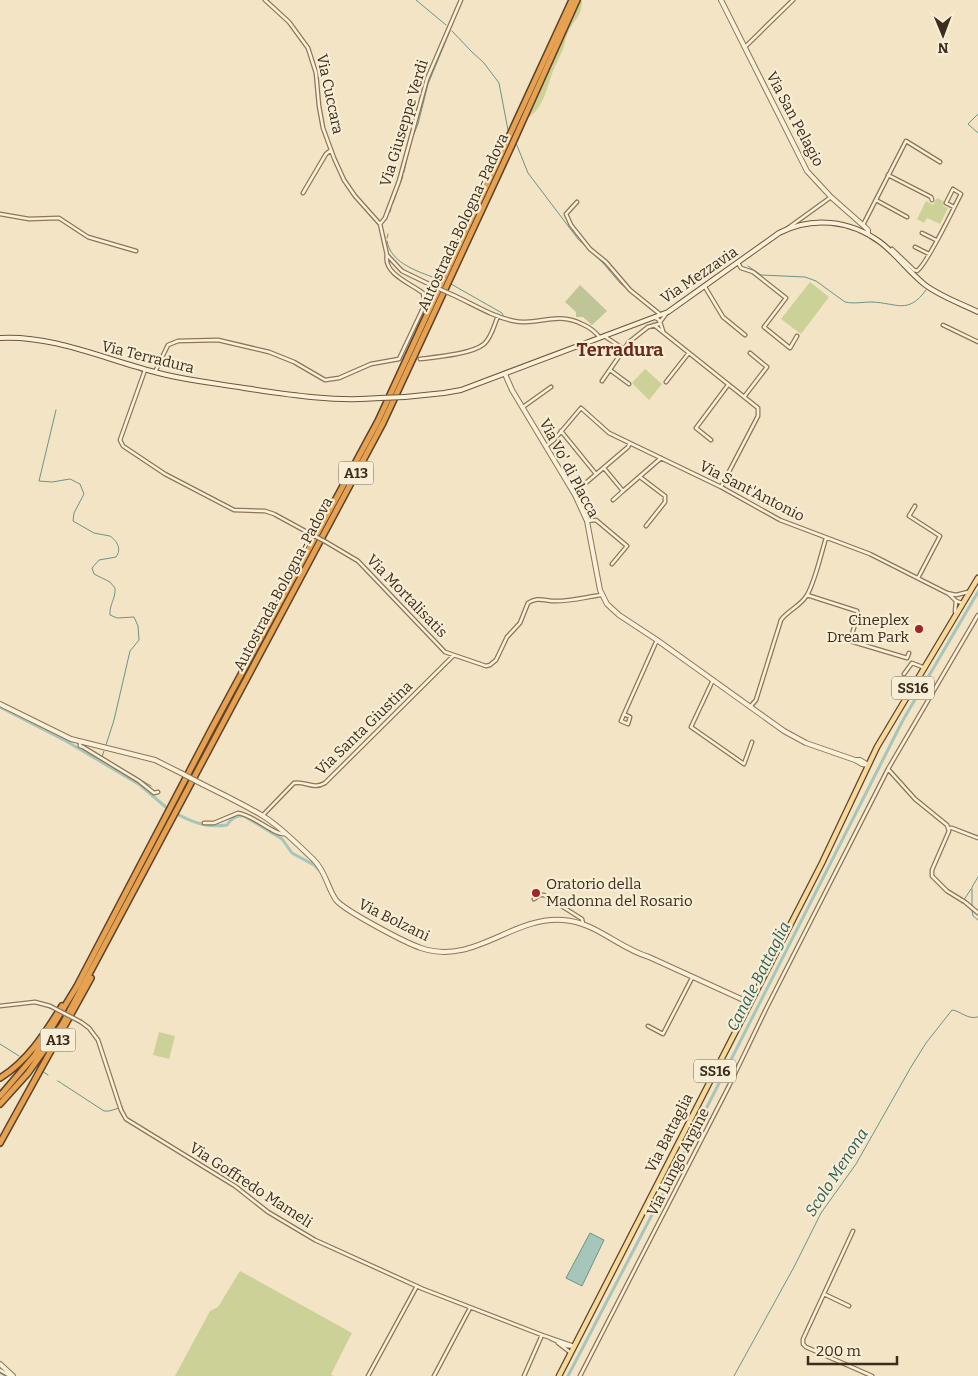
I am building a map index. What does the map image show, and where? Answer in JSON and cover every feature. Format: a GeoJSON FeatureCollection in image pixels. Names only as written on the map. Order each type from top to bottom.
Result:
{"type":"FeatureCollection","features":[{"type":"Feature","properties":{"kind":"highway","name":"Autostrada Bologna-Padova"},"geometry":{"type":"LineString","coordinates":[[0,1096],[35,1054],[77,986],[211,730],[378,421],[572,0]]}},
{"type":"Feature","properties":{"kind":"highway","name":"Autostrada Bologna-Padova"},"geometry":{"type":"LineString","coordinates":[[0,1104],[28,1073],[62,1025],[383,423],[577,0]]}},
{"type":"Feature","properties":{"kind":"highway","name":"A13"},"geometry":{"type":"LineString","coordinates":[[0,1143],[64,1029],[94,972],[111,934]]}},
{"type":"Feature","properties":{"kind":"highway","name":"A13"},"geometry":{"type":"LineString","coordinates":[[0,1078],[18,1065],[28,1054],[48,1028],[66,998],[77,986]]}},
{"type":"Feature","properties":{"kind":"main road","name":"SS16"},"geometry":{"type":"LineString","coordinates":[[863,776],[888,728],[978,578]]}},
{"type":"Feature","properties":{"kind":"main road","name":"Via Battaglia"},"geometry":{"type":"LineString","coordinates":[[574,1347],[822,863],[863,776]]}},
{"type":"Feature","properties":{"kind":"main road","name":"SS16"},"geometry":{"type":"LineString","coordinates":[[559,1376],[574,1347]]}},
{"type":"Feature","properties":{"kind":"street","name":"Via Cuccara"},"geometry":{"type":"LineString","coordinates":[[155,372],[168,345],[178,341],[218,340],[269,352],[294,362],[321,378],[329,380],[339,378],[371,364],[399,359],[425,304],[424,293],[391,270],[386,260],[387,256],[380,224],[355,196],[344,180],[323,128],[314,62],[308,48],[289,22],[266,0]]}},
{"type":"Feature","properties":{"kind":"street","name":"Via Giuseppe Verdi"},"geometry":{"type":"LineString","coordinates":[[380,224],[385,218],[399,181],[427,79],[460,0]]}},
{"type":"Feature","properties":{"kind":"street","name":"Via San Pelagio"},"geometry":{"type":"LineString","coordinates":[[721,0],[802,162],[813,178],[863,224],[868,230],[868,234]]}},
{"type":"Feature","properties":{"kind":"street"},"geometry":{"type":"LineString","coordinates":[[745,47],[793,0]]}},
{"type":"Feature","properties":{"kind":"street"},"geometry":{"type":"LineString","coordinates":[[863,224],[906,141],[940,162]]}},
{"type":"Feature","properties":{"kind":"street"},"geometry":{"type":"LineString","coordinates":[[303,193],[326,154],[331,150]]}},
{"type":"Feature","properties":{"kind":"street"},"geometry":{"type":"LineString","coordinates":[[888,175],[931,197],[932,200]]}},
{"type":"Feature","properties":{"kind":"street"},"geometry":{"type":"LineString","coordinates":[[892,249],[899,258],[917,271],[920,270],[929,254],[961,194],[953,189],[946,203],[954,207]]}},
{"type":"Feature","properties":{"kind":"street"},"geometry":{"type":"LineString","coordinates":[[787,229],[831,196]]}},
{"type":"Feature","properties":{"kind":"street"},"geometry":{"type":"LineString","coordinates":[[876,200],[907,217]]}},
{"type":"Feature","properties":{"kind":"street"},"geometry":{"type":"LineString","coordinates":[[577,202],[566,214],[571,225],[630,290],[661,315]]}},
{"type":"Feature","properties":{"kind":"street"},"geometry":{"type":"LineString","coordinates":[[0,214],[29,219],[59,218],[84,235],[136,251]]}},
{"type":"Feature","properties":{"kind":"street","name":"Via Mezzavia"},"geometry":{"type":"LineString","coordinates":[[291,395],[335,400],[405,397],[453,392],[668,312],[787,229],[804,224],[824,222],[851,226],[868,234],[899,258],[926,286],[978,312]]}},
{"type":"Feature","properties":{"kind":"street"},"geometry":{"type":"LineString","coordinates":[[922,233],[936,240]]}},
{"type":"Feature","properties":{"kind":"street"},"geometry":{"type":"LineString","coordinates":[[915,247],[929,254]]}},
{"type":"Feature","properties":{"kind":"street"},"geometry":{"type":"LineString","coordinates":[[387,256],[402,271],[498,316],[520,322],[566,318],[589,327],[602,337],[624,349]]}},
{"type":"Feature","properties":{"kind":"street"},"geometry":{"type":"LineString","coordinates":[[738,263],[741,268],[753,272],[786,298],[764,327],[790,348],[797,336]]}},
{"type":"Feature","properties":{"kind":"street"},"geometry":{"type":"LineString","coordinates":[[706,287],[723,317],[745,335]]}},
{"type":"Feature","properties":{"kind":"street"},"geometry":{"type":"LineString","coordinates":[[602,381],[624,349],[636,336],[648,326],[660,322],[668,312]]}},
{"type":"Feature","properties":{"kind":"street"},"geometry":{"type":"LineString","coordinates":[[420,359],[456,355],[483,345],[489,338],[498,316]]}},
{"type":"Feature","properties":{"kind":"street"},"geometry":{"type":"LineString","coordinates":[[653,318],[657,318],[660,322],[664,333]]}},
{"type":"Feature","properties":{"kind":"street"},"geometry":{"type":"LineString","coordinates":[[654,325],[758,408],[759,412],[721,487]]}},
{"type":"Feature","properties":{"kind":"street"},"geometry":{"type":"LineString","coordinates":[[943,325],[978,342]]}},
{"type":"Feature","properties":{"kind":"street","name":"Via Terradura"},"geometry":{"type":"LineString","coordinates":[[0,338],[44,340],[145,370],[186,379],[291,395]]}},
{"type":"Feature","properties":{"kind":"street"},"geometry":{"type":"LineString","coordinates":[[744,397],[767,367],[750,353]]}},
{"type":"Feature","properties":{"kind":"street"},"geometry":{"type":"LineString","coordinates":[[666,382],[688,354]]}},
{"type":"Feature","properties":{"kind":"street","name":"Via Mortalisatis"},"geometry":{"type":"LineString","coordinates":[[145,370],[120,440],[123,446],[165,474],[234,510],[255,510],[274,514],[358,561],[439,647],[453,656],[488,666],[496,660],[507,637],[520,623],[528,603],[531,601],[538,599],[562,601],[594,595],[600,592]]}},
{"type":"Feature","properties":{"kind":"street"},"geometry":{"type":"LineString","coordinates":[[610,370],[629,384]]}},
{"type":"Feature","properties":{"kind":"street","name":"Via Vo' di Placca"},"geometry":{"type":"LineString","coordinates":[[505,374],[512,390],[574,493],[587,521],[600,592],[612,610],[795,738],[868,765]]}},
{"type":"Feature","properties":{"kind":"street"},"geometry":{"type":"LineString","coordinates":[[711,440],[696,428],[728,385]]}},
{"type":"Feature","properties":{"kind":"street"},"geometry":{"type":"LineString","coordinates":[[523,408],[551,386]]}},
{"type":"Feature","properties":{"kind":"street","name":"Via Sant'Antonio"},"geometry":{"type":"LineString","coordinates":[[561,431],[582,408],[609,433],[721,487],[780,520],[870,554],[962,599],[963,603]]}},
{"type":"Feature","properties":{"kind":"street"},"geometry":{"type":"LineString","coordinates":[[546,446],[561,431],[596,474]]}},
{"type":"Feature","properties":{"kind":"street"},"geometry":{"type":"LineString","coordinates":[[574,493],[628,447],[630,443]]}},
{"type":"Feature","properties":{"kind":"street"},"geometry":{"type":"LineString","coordinates":[[613,500],[661,458]]}},
{"type":"Feature","properties":{"kind":"street"},"geometry":{"type":"LineString","coordinates":[[604,468],[623,491]]}},
{"type":"Feature","properties":{"kind":"street"},"geometry":{"type":"LineString","coordinates":[[640,476],[664,496],[665,502],[646,526]]}},
{"type":"Feature","properties":{"kind":"street"},"geometry":{"type":"LineString","coordinates":[[915,506],[909,516],[940,536],[918,578]]}},
{"type":"Feature","properties":{"kind":"street"},"geometry":{"type":"LineString","coordinates":[[587,521],[599,522],[628,546],[612,564]]}},
{"type":"Feature","properties":{"kind":"street"},"geometry":{"type":"LineString","coordinates":[[750,707],[756,700],[781,620],[808,595],[826,538]]}},
{"type":"Feature","properties":{"kind":"street"},"geometry":{"type":"LineString","coordinates":[[956,596],[970,591]]}},
{"type":"Feature","properties":{"kind":"street","name":"Via Sant'Antonio"},"geometry":{"type":"LineString","coordinates":[[948,593],[956,601],[963,603]]}},
{"type":"Feature","properties":{"kind":"street"},"geometry":{"type":"LineString","coordinates":[[808,595],[857,611],[858,614],[850,641],[907,658],[910,654]]}},
{"type":"Feature","properties":{"kind":"street"},"geometry":{"type":"LineString","coordinates":[[954,620],[956,601]]}},
{"type":"Feature","properties":{"kind":"street","name":"Via Lungo Argine"},"geometry":{"type":"LineString","coordinates":[[580,1376],[734,1078],[772,998],[888,769],[978,615]]}},
{"type":"Feature","properties":{"kind":"street"},"geometry":{"type":"LineString","coordinates":[[624,714],[657,640]]}},
{"type":"Feature","properties":{"kind":"street","name":"Via Santa Giustina"},"geometry":{"type":"LineString","coordinates":[[262,815],[294,783],[299,782],[315,787],[325,783],[453,656]]}},
{"type":"Feature","properties":{"kind":"street"},"geometry":{"type":"LineString","coordinates":[[904,674],[912,663],[925,668]]}},
{"type":"Feature","properties":{"kind":"street"},"geometry":{"type":"LineString","coordinates":[[713,680],[691,727],[744,764],[752,742]]}},
{"type":"Feature","properties":{"kind":"street","name":"Via Bolzani"},"geometry":{"type":"LineString","coordinates":[[0,704],[65,737],[155,760],[262,815],[320,867],[333,896],[342,906],[388,932],[422,948],[444,952],[472,948],[521,926],[544,920],[564,920],[584,924],[598,930],[638,954],[649,957],[750,1003]]}},
{"type":"Feature","properties":{"kind":"street","name":"Via Bolzani"},"geometry":{"type":"LineString","coordinates":[[80,742],[80,746],[139,781],[154,793],[158,792]]}},
{"type":"Feature","properties":{"kind":"street"},"geometry":{"type":"LineString","coordinates":[[863,776],[862,767],[858,761],[872,757]]}},
{"type":"Feature","properties":{"kind":"street"},"geometry":{"type":"LineString","coordinates":[[888,769],[916,799],[948,828],[978,838]]}},
{"type":"Feature","properties":{"kind":"street","name":"Via Bolzani"},"geometry":{"type":"LineString","coordinates":[[204,823],[214,823],[238,813],[254,818],[274,832],[281,835],[285,834]]}},
{"type":"Feature","properties":{"kind":"street"},"geometry":{"type":"LineString","coordinates":[[948,828],[949,831],[932,870],[932,876],[947,891],[965,902],[978,914]]}},
{"type":"Feature","properties":{"kind":"street","name":"Via Bolzani"},"geometry":{"type":"LineString","coordinates":[[534,899],[540,894],[544,895],[582,919],[584,924]]}},
{"type":"Feature","properties":{"kind":"street"},"geometry":{"type":"LineString","coordinates":[[648,1026],[663,1034],[692,978]]}},
{"type":"Feature","properties":{"kind":"street","name":"Via Goffredo Mameli"},"geometry":{"type":"LineString","coordinates":[[0,1006],[35,1002],[50,1006],[81,1022],[89,1028],[98,1040],[124,1117],[235,1186],[268,1212],[315,1240],[470,1308],[574,1347]]}},
{"type":"Feature","properties":{"kind":"street"},"geometry":{"type":"LineString","coordinates":[[853,1231],[802,1344],[872,1376]]}},
{"type":"Feature","properties":{"kind":"street"},"geometry":{"type":"LineString","coordinates":[[368,1376],[417,1286]]}},
{"type":"Feature","properties":{"kind":"street"},"geometry":{"type":"LineString","coordinates":[[824,1294],[849,1306]]}},
{"type":"Feature","properties":{"kind":"street"},"geometry":{"type":"LineString","coordinates":[[434,1376],[470,1308]]}},
{"type":"Feature","properties":{"kind":"street"},"geometry":{"type":"LineString","coordinates":[[524,1376],[542,1335]]}},
{"type":"Feature","properties":{"kind":"street","name":"Via Goffredo Mameli"},"geometry":{"type":"LineString","coordinates":[[548,1338],[574,1347]]}},
{"type":"Feature","properties":{"kind":"street","name":"Via Goffredo Mameli"},"geometry":{"type":"LineString","coordinates":[[557,1342],[571,1353]]}},
{"type":"Feature","properties":{"kind":"street"},"geometry":{"type":"LineString","coordinates":[[0,1364],[11,1376]]}},
{"type":"Feature","properties":{"kind":"street"},"geometry":{"type":"LineString","coordinates":[[0,1370],[11,1376]]}},
{"type":"Feature","properties":{"kind":"green space"},"geometry":{"type":"Polygon","coordinates":[[[582,0],[579,15],[569,30],[541,103],[528,118],[580,1],[582,0]]]}},
{"type":"Feature","properties":{"kind":"green space"},"geometry":{"type":"Polygon","coordinates":[[[937,198],[945,202],[943,206],[948,208],[940,224],[927,218],[924,223],[917,219],[926,201],[933,205],[937,198]]]}},
{"type":"Feature","properties":{"kind":"green space"},"geometry":{"type":"Polygon","coordinates":[[[810,282],[829,297],[801,334],[781,319],[810,282]]]}},
{"type":"Feature","properties":{"kind":"green space"},"geometry":{"type":"Polygon","coordinates":[[[580,285],[607,311],[592,325],[583,317],[576,317],[576,312],[565,302],[580,285]]]}},
{"type":"Feature","properties":{"kind":"green space"},"geometry":{"type":"Polygon","coordinates":[[[645,369],[662,384],[649,400],[632,383],[645,369]]]}},
{"type":"Feature","properties":{"kind":"green space"},"geometry":{"type":"Polygon","coordinates":[[[159,1032],[175,1036],[169,1059],[153,1055],[159,1032]]]}},
{"type":"Feature","properties":{"kind":"green space"},"geometry":{"type":"Polygon","coordinates":[[[240,1271],[352,1333],[331,1374],[333,1376],[175,1376],[210,1311],[218,1307],[240,1271]]]}},
{"type":"Feature","properties":{"kind":"water"},"geometry":{"type":"Polygon","coordinates":[[[590,1233],[604,1240],[582,1286],[566,1278],[590,1233]]]}},
{"type":"Feature","properties":{"kind":"waterway"},"geometry":{"type":"LineString","coordinates":[[416,0],[446,25]]}},
{"type":"Feature","properties":{"kind":"waterway"},"geometry":{"type":"LineString","coordinates":[[411,141],[418,124],[428,84],[450,31]]}},
{"type":"Feature","properties":{"kind":"waterway"},"geometry":{"type":"LineString","coordinates":[[452,31],[484,63],[499,83],[508,130]]}},
{"type":"Feature","properties":{"kind":"waterway"},"geometry":{"type":"LineString","coordinates":[[978,114],[968,124],[978,133]]}},
{"type":"Feature","properties":{"kind":"waterway"},"geometry":{"type":"LineString","coordinates":[[516,143],[528,173],[578,239],[603,263],[620,283],[656,313]]}},
{"type":"Feature","properties":{"kind":"waterway"},"geometry":{"type":"LineString","coordinates":[[404,172],[410,145]]}},
{"type":"Feature","properties":{"kind":"waterway"},"geometry":{"type":"LineString","coordinates":[[397,192],[403,176]]}},
{"type":"Feature","properties":{"kind":"waterway"},"geometry":{"type":"LineString","coordinates":[[393,203],[396,195]]}},
{"type":"Feature","properties":{"kind":"waterway"},"geometry":{"type":"LineString","coordinates":[[387,238],[388,234]]}},
{"type":"Feature","properties":{"kind":"waterway"},"geometry":{"type":"LineString","coordinates":[[387,241],[394,256],[401,262],[440,280]]}},
{"type":"Feature","properties":{"kind":"waterway"},"geometry":{"type":"LineString","coordinates":[[726,269],[739,259]]}},
{"type":"Feature","properties":{"kind":"waterway"},"geometry":{"type":"LineString","coordinates":[[748,266],[761,275],[805,277],[816,281],[848,303],[872,302],[902,306],[913,303],[926,290]]}},
{"type":"Feature","properties":{"kind":"waterway"},"geometry":{"type":"LineString","coordinates":[[676,303],[720,272]]}},
{"type":"Feature","properties":{"kind":"waterway"},"geometry":{"type":"LineString","coordinates":[[451,284],[503,315]]}},
{"type":"Feature","properties":{"kind":"waterway"},"geometry":{"type":"LineString","coordinates":[[56,410],[39,481],[52,482],[70,479],[80,484],[84,494],[74,513],[73,521],[94,533],[110,536],[115,540],[119,548],[116,557],[99,560],[92,568],[94,574],[110,582],[115,588],[110,615],[117,618],[134,617],[138,626],[139,640],[130,651],[114,720],[106,745]]}},
{"type":"Feature","properties":{"kind":"waterway","name":"Canale Battaglia"},"geometry":{"type":"LineString","coordinates":[[568,1376],[668,1184],[903,720],[978,592]]}},
{"type":"Feature","properties":{"kind":"waterway"},"geometry":{"type":"LineString","coordinates":[[0,707],[66,741],[140,785],[168,809]]}},
{"type":"Feature","properties":{"kind":"waterway"},"geometry":{"type":"LineString","coordinates":[[104,751],[102,757],[151,786]]}},
{"type":"Feature","properties":{"kind":"waterway"},"geometry":{"type":"LineString","coordinates":[[177,814],[195,822],[214,826],[227,825],[234,818],[244,816],[282,839],[292,853],[314,865],[320,871]]}},
{"type":"Feature","properties":{"kind":"waterway","name":"Scolo Menona"},"geometry":{"type":"LineString","coordinates":[[972,907],[972,887],[978,877]]}},
{"type":"Feature","properties":{"kind":"waterway"},"geometry":{"type":"LineString","coordinates":[[962,903],[971,889]]}},
{"type":"Feature","properties":{"kind":"waterway","name":"Scolo Menona"},"geometry":{"type":"LineString","coordinates":[[972,910],[973,916],[978,920]]}},
{"type":"Feature","properties":{"kind":"waterway","name":"Scolo Menona"},"geometry":{"type":"LineString","coordinates":[[734,1376],[794,1267],[821,1213],[856,1164],[926,1043],[952,1010],[974,1018],[978,1017]]}},
{"type":"Feature","properties":{"kind":"waterway"},"geometry":{"type":"LineString","coordinates":[[0,1044],[19,1056]]}},
{"type":"Feature","properties":{"kind":"waterway"},"geometry":{"type":"LineString","coordinates":[[42,1071],[48,1075]]}},
{"type":"Feature","properties":{"kind":"waterway"},"geometry":{"type":"LineString","coordinates":[[58,1081],[104,1111],[123,1107]]}},
{"type":"Feature","properties":{"kind":"waterway"},"geometry":{"type":"LineString","coordinates":[[0,1373],[5,1376]]}},
{"type":"Feature","properties":{"kind":"place","name":"Cineplex Dream Park"},"geometry":{"type":"Point","coordinates":[919,629]}},
{"type":"Feature","properties":{"kind":"place","name":"Oratorio della Madonna del Rosario"},"geometry":{"type":"Point","coordinates":[536,893]}},
{"type":"Feature","properties":{"kind":"district","name":"Terradura"},"geometry":{"type":"Point","coordinates":[620,350]}}]}
